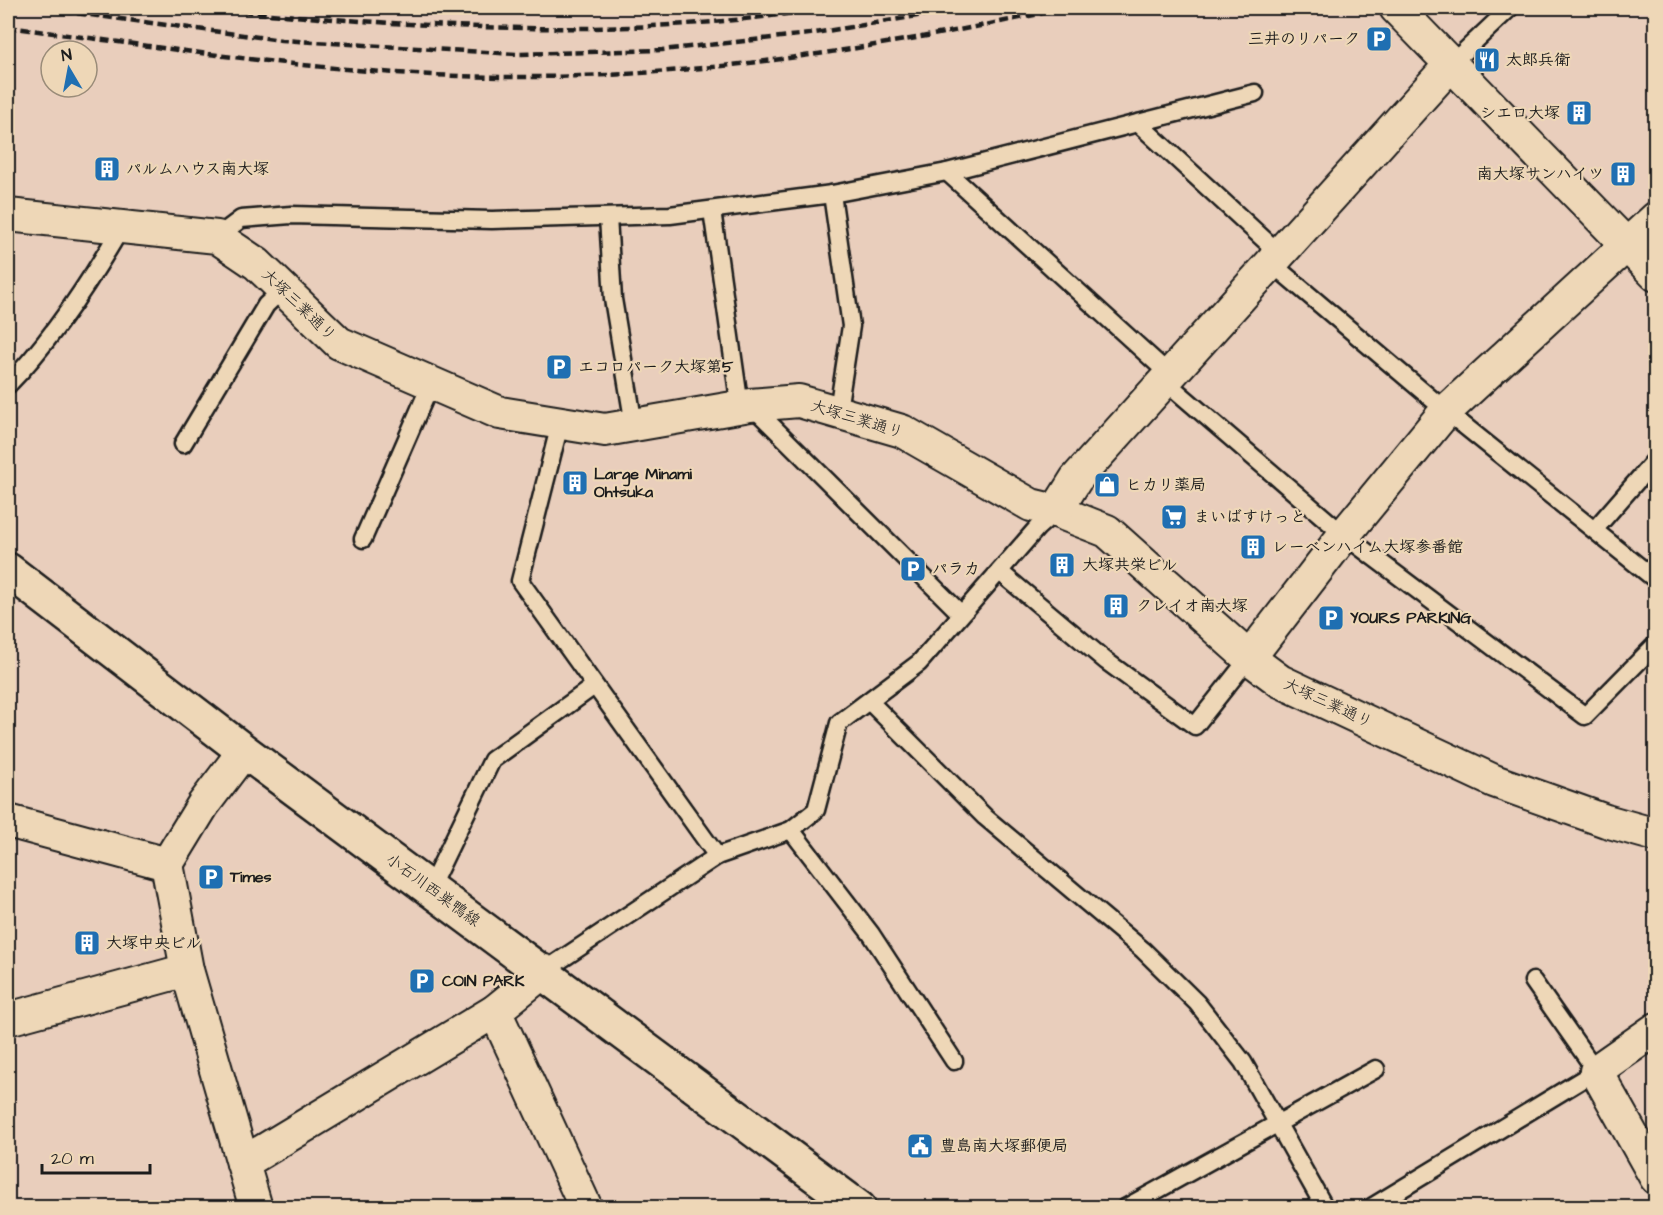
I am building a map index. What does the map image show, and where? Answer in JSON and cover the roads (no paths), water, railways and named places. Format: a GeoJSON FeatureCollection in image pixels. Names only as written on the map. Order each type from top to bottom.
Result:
{"type":"FeatureCollection","features":[{"type":"Feature","properties":{"kind":"main road","name":"小石川西巣鴨線"},"geometry":{"type":"LineString","coordinates":[[8,570],[244,751],[544,971],[848,1205]]}},
{"type":"Feature","properties":{"kind":"street"},"geometry":{"type":"LineString","coordinates":[[1396,8],[1656,275]]}},
{"type":"Feature","properties":{"kind":"street"},"geometry":{"type":"LineString","coordinates":[[1056,511],[1076,479],[1452,63]]}},
{"type":"Feature","properties":{"kind":"street","name":"大塚三業通り"},"geometry":{"type":"LineString","coordinates":[[8,215],[217,237],[257,264],[339,343],[432,381],[500,413],[605,430],[745,406],[799,401],[838,410],[902,431],[1031,505],[1056,511],[1107,531],[1250,658],[1280,681],[1494,781],[1606,821],[1656,835]]}},
{"type":"Feature","properties":{"kind":"street"},"geometry":{"type":"LineString","coordinates":[[1250,658],[1344,535],[1446,411],[1656,218]]}},
{"type":"Feature","properties":{"kind":"street"},"geometry":{"type":"LineString","coordinates":[[244,751],[203,805],[166,864],[187,970],[256,1208]]}},
{"type":"Feature","properties":{"kind":"street"},"geometry":{"type":"LineString","coordinates":[[8,821],[166,864]]}},
{"type":"Feature","properties":{"kind":"street"},"geometry":{"type":"LineString","coordinates":[[8,1019],[187,970]]}},
{"type":"Feature","properties":{"kind":"street"},"geometry":{"type":"LineString","coordinates":[[243,1163],[495,1011],[544,971]]}},
{"type":"Feature","properties":{"kind":"street"},"geometry":{"type":"LineString","coordinates":[[495,1011],[586,1208]]}},
{"type":"Feature","properties":{"kind":"street"},"geometry":{"type":"LineString","coordinates":[[1656,1029],[1596,1071],[1656,1178]]}},
{"type":"Feature","properties":{"kind":"lane"},"geometry":{"type":"LineString","coordinates":[[1452,63],[1510,8]]}},
{"type":"Feature","properties":{"kind":"lane"},"geometry":{"type":"LineString","coordinates":[[217,237],[241,219],[291,215],[492,220],[670,215],[832,194],[947,172],[1255,93]]}},
{"type":"Feature","properties":{"kind":"lane"},"geometry":{"type":"LineString","coordinates":[[1138,123],[1269,244],[1270,262],[1446,411],[1656,580]]}},
{"type":"Feature","properties":{"kind":"lane"},"geometry":{"type":"LineString","coordinates":[[947,172],[1167,378],[1344,535],[1585,716],[1656,644]]}},
{"type":"Feature","properties":{"kind":"lane"},"geometry":{"type":"LineString","coordinates":[[832,194],[851,327],[838,410]]}},
{"type":"Feature","properties":{"kind":"lane"},"geometry":{"type":"LineString","coordinates":[[712,210],[745,406],[961,614]]}},
{"type":"Feature","properties":{"kind":"lane"},"geometry":{"type":"LineString","coordinates":[[608,217],[613,299],[634,425]]}},
{"type":"Feature","properties":{"kind":"lane"},"geometry":{"type":"LineString","coordinates":[[8,385],[34,355],[101,262],[121,228]]}},
{"type":"Feature","properties":{"kind":"lane"},"geometry":{"type":"LineString","coordinates":[[183,444],[266,305],[284,288]]}},
{"type":"Feature","properties":{"kind":"lane"},"geometry":{"type":"LineString","coordinates":[[363,539],[432,381]]}},
{"type":"Feature","properties":{"kind":"lane"},"geometry":{"type":"LineString","coordinates":[[560,424],[520,581],[717,856]]}},
{"type":"Feature","properties":{"kind":"lane"},"geometry":{"type":"LineString","coordinates":[[1595,529],[1656,459]]}},
{"type":"Feature","properties":{"kind":"lane"},"geometry":{"type":"LineString","coordinates":[[544,971],[717,856],[791,830],[816,810],[839,723],[919,663],[1037,528],[1056,511]]}},
{"type":"Feature","properties":{"kind":"lane"},"geometry":{"type":"LineString","coordinates":[[1000,572],[1106,661],[1195,726],[1250,658]]}},
{"type":"Feature","properties":{"kind":"lane"},"geometry":{"type":"LineString","coordinates":[[430,888],[492,760],[594,686]]}},
{"type":"Feature","properties":{"kind":"lane"},"geometry":{"type":"LineString","coordinates":[[869,701],[985,817],[1143,950],[1197,1003],[1243,1062],[1325,1208]]}},
{"type":"Feature","properties":{"kind":"lane"},"geometry":{"type":"LineString","coordinates":[[791,830],[871,934],[954,1061]]}},
{"type":"Feature","properties":{"kind":"lane"},"geometry":{"type":"LineString","coordinates":[[1370,1208],[1596,1071],[1533,981]]}},
{"type":"Feature","properties":{"kind":"lane"},"geometry":{"type":"LineString","coordinates":[[1125,1208],[1277,1121],[1376,1069]]}},
{"type":"Feature","properties":{"kind":"railway"},"geometry":{"type":"LineString","coordinates":[[37,8],[281,40],[517,54],[662,50],[809,34],[966,8]]}},
{"type":"Feature","properties":{"kind":"railway"},"geometry":{"type":"LineString","coordinates":[[203,8],[359,21],[514,28],[670,25],[748,19],[826,8]]}},
{"type":"Feature","properties":{"kind":"railway"},"geometry":{"type":"LineString","coordinates":[[8,27],[323,67],[450,76],[584,76],[723,66],[792,58],[930,35],[1067,8]]}},
{"type":"Feature","properties":{"kind":"place","name":"三井のリパーク"},"geometry":{"type":"Point","coordinates":[1379,39]}},
{"type":"Feature","properties":{"kind":"place","name":"太郎兵衛"},"geometry":{"type":"Point","coordinates":[1487,60]}},
{"type":"Feature","properties":{"kind":"place","name":"シエロ大塚"},"geometry":{"type":"Point","coordinates":[1579,113]}},
{"type":"Feature","properties":{"kind":"place","name":"パルムハウス南大塚"},"geometry":{"type":"Point","coordinates":[107,169]}},
{"type":"Feature","properties":{"kind":"place","name":"南大塚サンハイツ"},"geometry":{"type":"Point","coordinates":[1623,174]}},
{"type":"Feature","properties":{"kind":"place","name":"エコロパーク大塚第5"},"geometry":{"type":"Point","coordinates":[559,367]}},
{"type":"Feature","properties":{"kind":"place","name":"Large Minami Ohtsuka"},"geometry":{"type":"Point","coordinates":[575,483]}},
{"type":"Feature","properties":{"kind":"place","name":"ヒカリ薬局"},"geometry":{"type":"Point","coordinates":[1107,485]}},
{"type":"Feature","properties":{"kind":"place","name":"まいばすけっと"},"geometry":{"type":"Point","coordinates":[1174,517]}},
{"type":"Feature","properties":{"kind":"place","name":"レーベンハイム大塚参番館"},"geometry":{"type":"Point","coordinates":[1253,547]}},
{"type":"Feature","properties":{"kind":"place","name":"大塚共栄ビル"},"geometry":{"type":"Point","coordinates":[1062,565]}},
{"type":"Feature","properties":{"kind":"place","name":"パラカ"},"geometry":{"type":"Point","coordinates":[913,569]}},
{"type":"Feature","properties":{"kind":"place","name":"クレイオ南大塚"},"geometry":{"type":"Point","coordinates":[1116,606]}},
{"type":"Feature","properties":{"kind":"place","name":"YOURS PARKING"},"geometry":{"type":"Point","coordinates":[1331,618]}},
{"type":"Feature","properties":{"kind":"place","name":"Times"},"geometry":{"type":"Point","coordinates":[211,877]}},
{"type":"Feature","properties":{"kind":"place","name":"大塚中央ビル"},"geometry":{"type":"Point","coordinates":[87,943]}},
{"type":"Feature","properties":{"kind":"place","name":"COIN PARK"},"geometry":{"type":"Point","coordinates":[422,981]}},
{"type":"Feature","properties":{"kind":"place","name":"豊島南大塚郵便局"},"geometry":{"type":"Point","coordinates":[920,1146]}}]}
